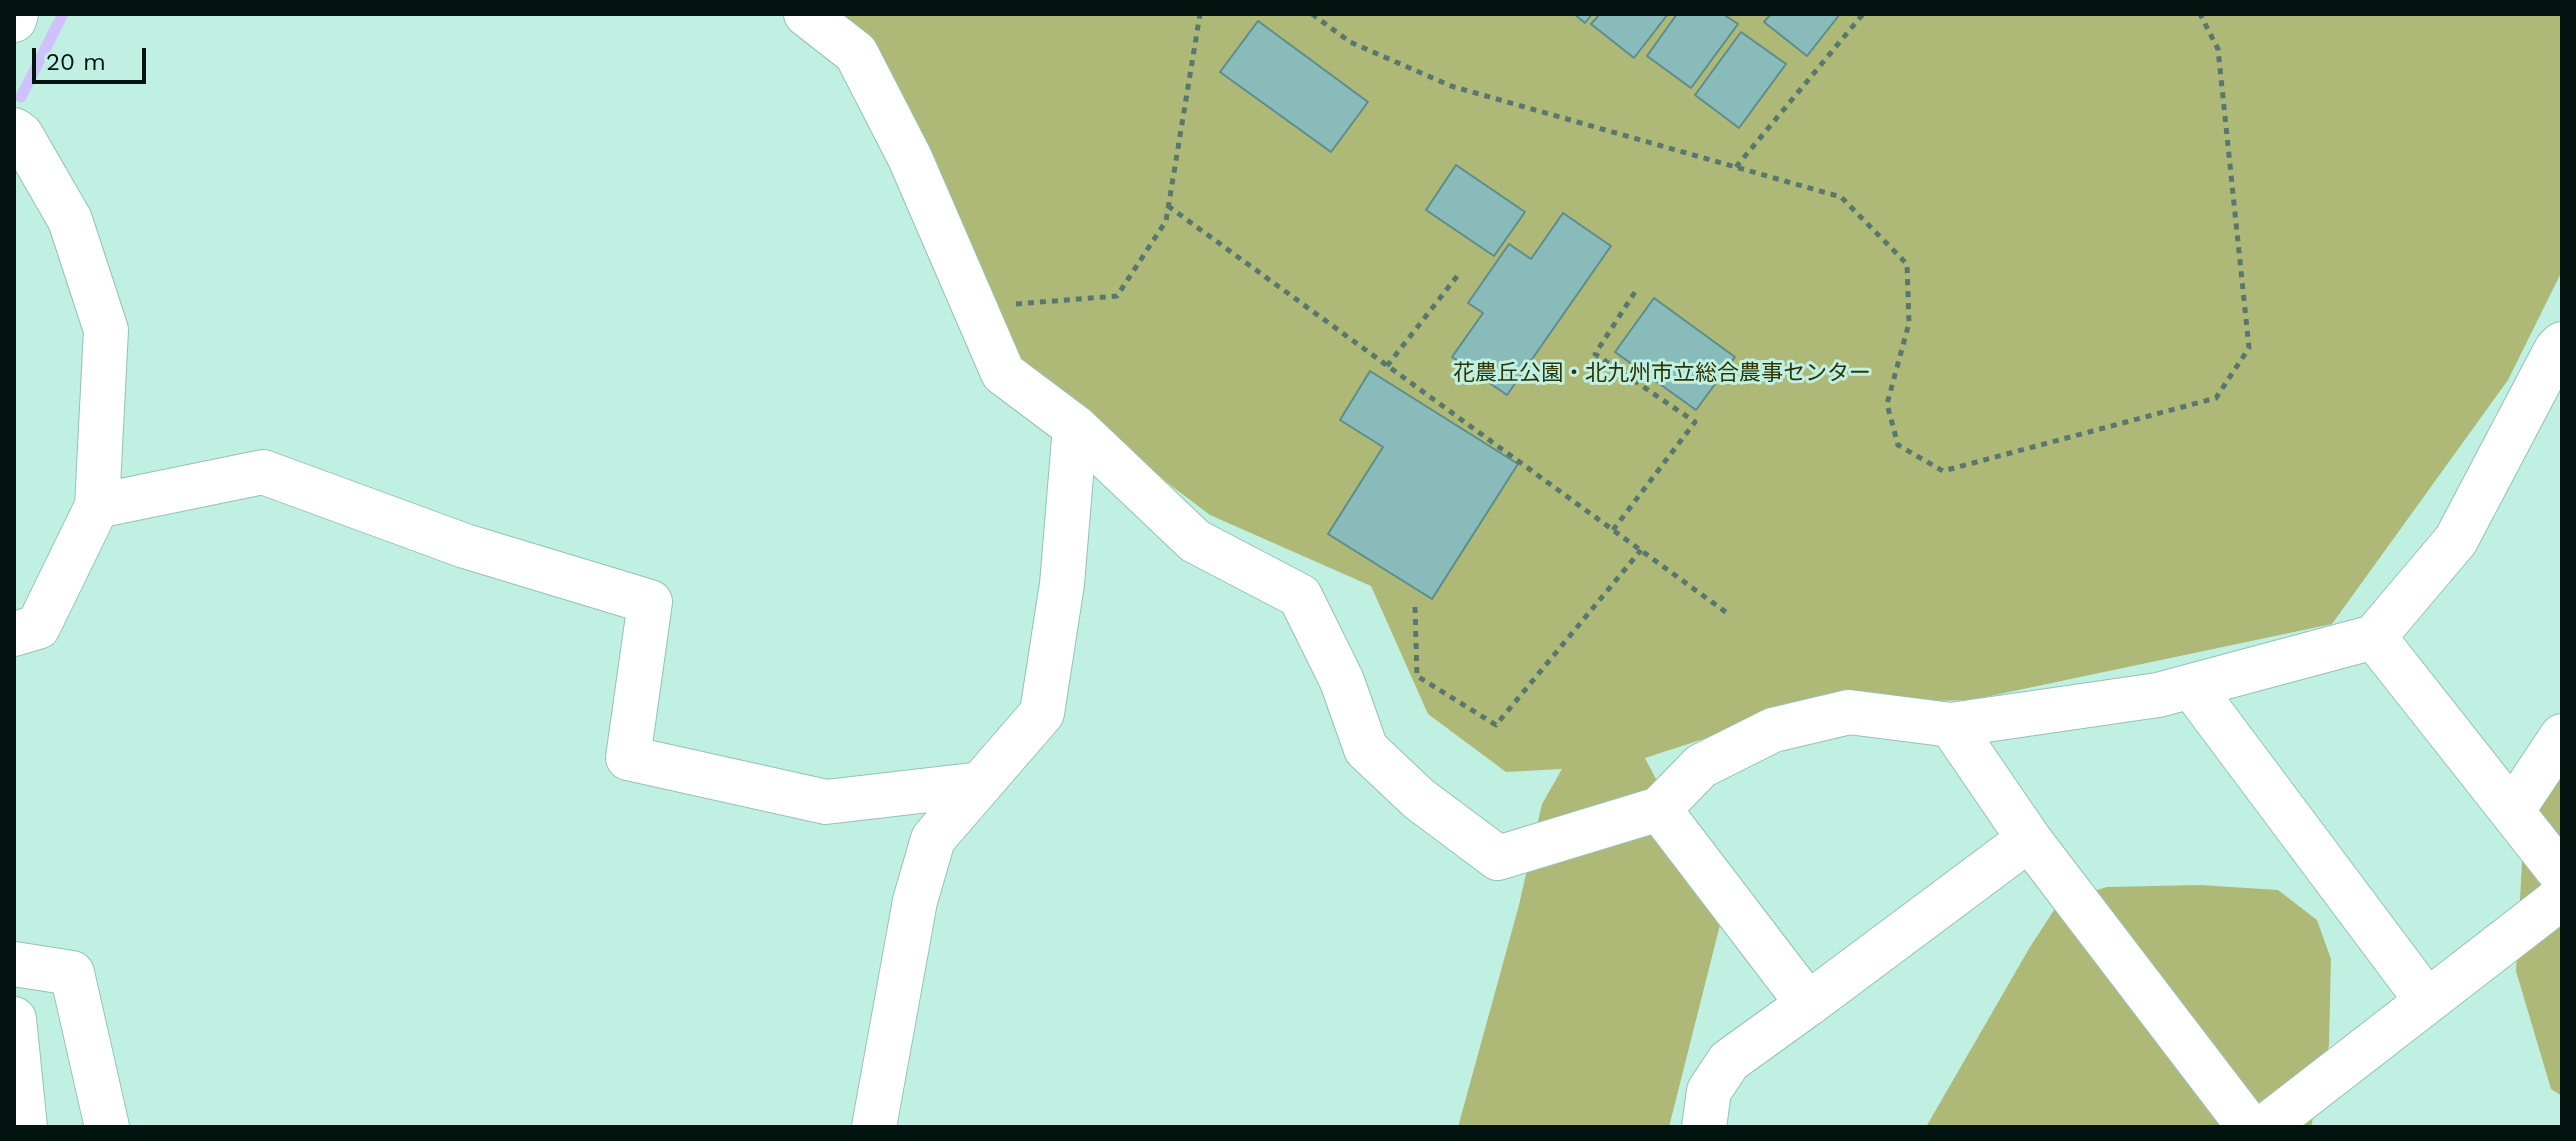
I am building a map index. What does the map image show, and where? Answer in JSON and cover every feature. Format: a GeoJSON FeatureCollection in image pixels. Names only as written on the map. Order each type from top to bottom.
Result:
{"type":"FeatureCollection","features":[{"type":"Feature","properties":{"kind":"street"},"geometry":{"type":"LineString","coordinates":[[14,20],[16,14]]}},
{"type":"Feature","properties":{"kind":"street"},"geometry":{"type":"LineString","coordinates":[[806,14],[856,53],[910,158],[1003,373],[1075,427],[1195,541],[1300,596],[1342,681],[1366,749],[1419,799],[1498,858],[1659,809],[1701,766],[1773,730],[1849,712],[1951,725],[2158,695],[2374,637],[2456,540],[2560,349]]}},
{"type":"Feature","properties":{"kind":"street"},"geometry":{"type":"LineString","coordinates":[[14,130],[21,135],[70,220],[106,330],[97,506],[38,627],[14,634]]}},
{"type":"Feature","properties":{"kind":"street"},"geometry":{"type":"LineString","coordinates":[[874,1127],[915,901],[933,839],[1042,713],[1062,584],[1075,427]]}},
{"type":"Feature","properties":{"kind":"street"},"geometry":{"type":"LineString","coordinates":[[97,506],[263,472],[465,546],[650,602],[628,758],[826,802],[981,784]]}},
{"type":"Feature","properties":{"kind":"street"},"geometry":{"type":"LineString","coordinates":[[2374,637],[2562,875]]}},
{"type":"Feature","properties":{"kind":"street"},"geometry":{"type":"LineString","coordinates":[[2192,687],[2427,1001]]}},
{"type":"Feature","properties":{"kind":"street"},"geometry":{"type":"LineString","coordinates":[[1951,725],[2029,839],[2249,1127]]}},
{"type":"Feature","properties":{"kind":"street"},"geometry":{"type":"LineString","coordinates":[[2512,811],[2562,736]]}},
{"type":"Feature","properties":{"kind":"street"},"geometry":{"type":"LineString","coordinates":[[1659,809],[1808,1004]]}},
{"type":"Feature","properties":{"kind":"street"},"geometry":{"type":"LineString","coordinates":[[1704,1127],[1709,1091],[1729,1061],[2029,839]]}},
{"type":"Feature","properties":{"kind":"street"},"geometry":{"type":"LineString","coordinates":[[2265,1127],[2562,897]]}},
{"type":"Feature","properties":{"kind":"street"},"geometry":{"type":"LineString","coordinates":[[14,964],[72,973],[107,1127]]}},
{"type":"Feature","properties":{"kind":"street"},"geometry":{"type":"LineString","coordinates":[[14,1019],[25,1127]]}},
{"type":"Feature","properties":{"kind":"path"},"geometry":{"type":"LineString","coordinates":[[975,308],[1117,296],[1166,221],[1200,14]]}},
{"type":"Feature","properties":{"kind":"path"},"geometry":{"type":"LineString","coordinates":[[1312,14],[1350,42],[1451,86],[1841,197],[1907,264],[1909,323],[1887,404],[1898,445],[1943,471],[2216,398],[2249,348],[2218,49],[2200,14]]}},
{"type":"Feature","properties":{"kind":"path"},"geometry":{"type":"LineString","coordinates":[[1736,167],[1863,14]]}},
{"type":"Feature","properties":{"kind":"path"},"geometry":{"type":"LineString","coordinates":[[1168,206],[1727,613]]}},
{"type":"Feature","properties":{"kind":"path"},"geometry":{"type":"LineString","coordinates":[[1387,366],[1458,275]]}},
{"type":"Feature","properties":{"kind":"path"},"geometry":{"type":"LineString","coordinates":[[1613,530],[1695,422],[1595,354],[1635,292]]}},
{"type":"Feature","properties":{"kind":"path"},"geometry":{"type":"LineString","coordinates":[[1415,607],[1417,676],[1496,725],[1641,550]]}},
{"type":"Feature","properties":{"kind":"green space","name":"花農丘公園・北九州市立総合農事センター"},"geometry":{"type":"Polygon","coordinates":[[[816,14],[2562,14],[2562,271],[2508,380],[2332,624],[1971,700],[1811,704],[1645,758],[1724,909],[1669,1127],[1458,1127],[1519,905],[1542,804],[1562,769],[1506,772],[1428,714],[1371,586],[1210,515],[1013,366],[816,14]]]}},
{"type":"Feature","properties":{"kind":"green space"},"geometry":{"type":"Polygon","coordinates":[[[2562,758],[2562,1096],[2551,1089],[2516,971],[2523,845],[2562,758]]]}},
{"type":"Feature","properties":{"kind":"green space"},"geometry":{"type":"Polygon","coordinates":[[[2200,885],[2278,890],[2317,920],[2331,959],[2329,1045],[2311,1127],[1926,1127],[2060,901],[2107,887],[2200,885]]]}},
{"type":"Feature","properties":{"kind":"building"},"geometry":{"type":"Polygon","coordinates":[[[1574,14],[1592,14],[1585,23],[1574,14]]]}},
{"type":"Feature","properties":{"kind":"building"},"geometry":{"type":"Polygon","coordinates":[[[1600,14],[1668,14],[1634,58],[1591,24],[1600,14]]]}},
{"type":"Feature","properties":{"kind":"building"},"geometry":{"type":"Polygon","coordinates":[[[1677,14],[1723,14],[1738,24],[1691,88],[1647,56],[1677,14]]]}},
{"type":"Feature","properties":{"kind":"building"},"geometry":{"type":"Polygon","coordinates":[[[1771,14],[1840,14],[1807,56],[1764,22],[1771,14]]]}},
{"type":"Feature","properties":{"kind":"building"},"geometry":{"type":"Polygon","coordinates":[[[1258,21],[1368,102],[1331,152],[1220,72],[1258,21]]]}},
{"type":"Feature","properties":{"kind":"building"},"geometry":{"type":"Polygon","coordinates":[[[1741,32],[1786,64],[1739,128],[1695,95],[1741,32]]]}},
{"type":"Feature","properties":{"kind":"building"},"geometry":{"type":"Polygon","coordinates":[[[1456,165],[1525,212],[1494,256],[1426,210],[1456,165]]]}},
{"type":"Feature","properties":{"kind":"building"},"geometry":{"type":"Polygon","coordinates":[[[1563,213],[1611,246],[1507,395],[1452,357],[1483,313],[1468,303],[1509,244],[1531,259],[1563,213]]]}},
{"type":"Feature","properties":{"kind":"building"},"geometry":{"type":"Polygon","coordinates":[[[1654,298],[1735,357],[1696,410],[1615,352],[1654,298]]]}},
{"type":"Feature","properties":{"kind":"building"},"geometry":{"type":"Polygon","coordinates":[[[1370,371],[1518,464],[1432,599],[1328,534],[1383,447],[1340,420],[1370,371]]]}},
{"type":"Feature","properties":{"kind":"waterway"},"geometry":{"type":"LineString","coordinates":[[21,97],[63,14]]}}]}
